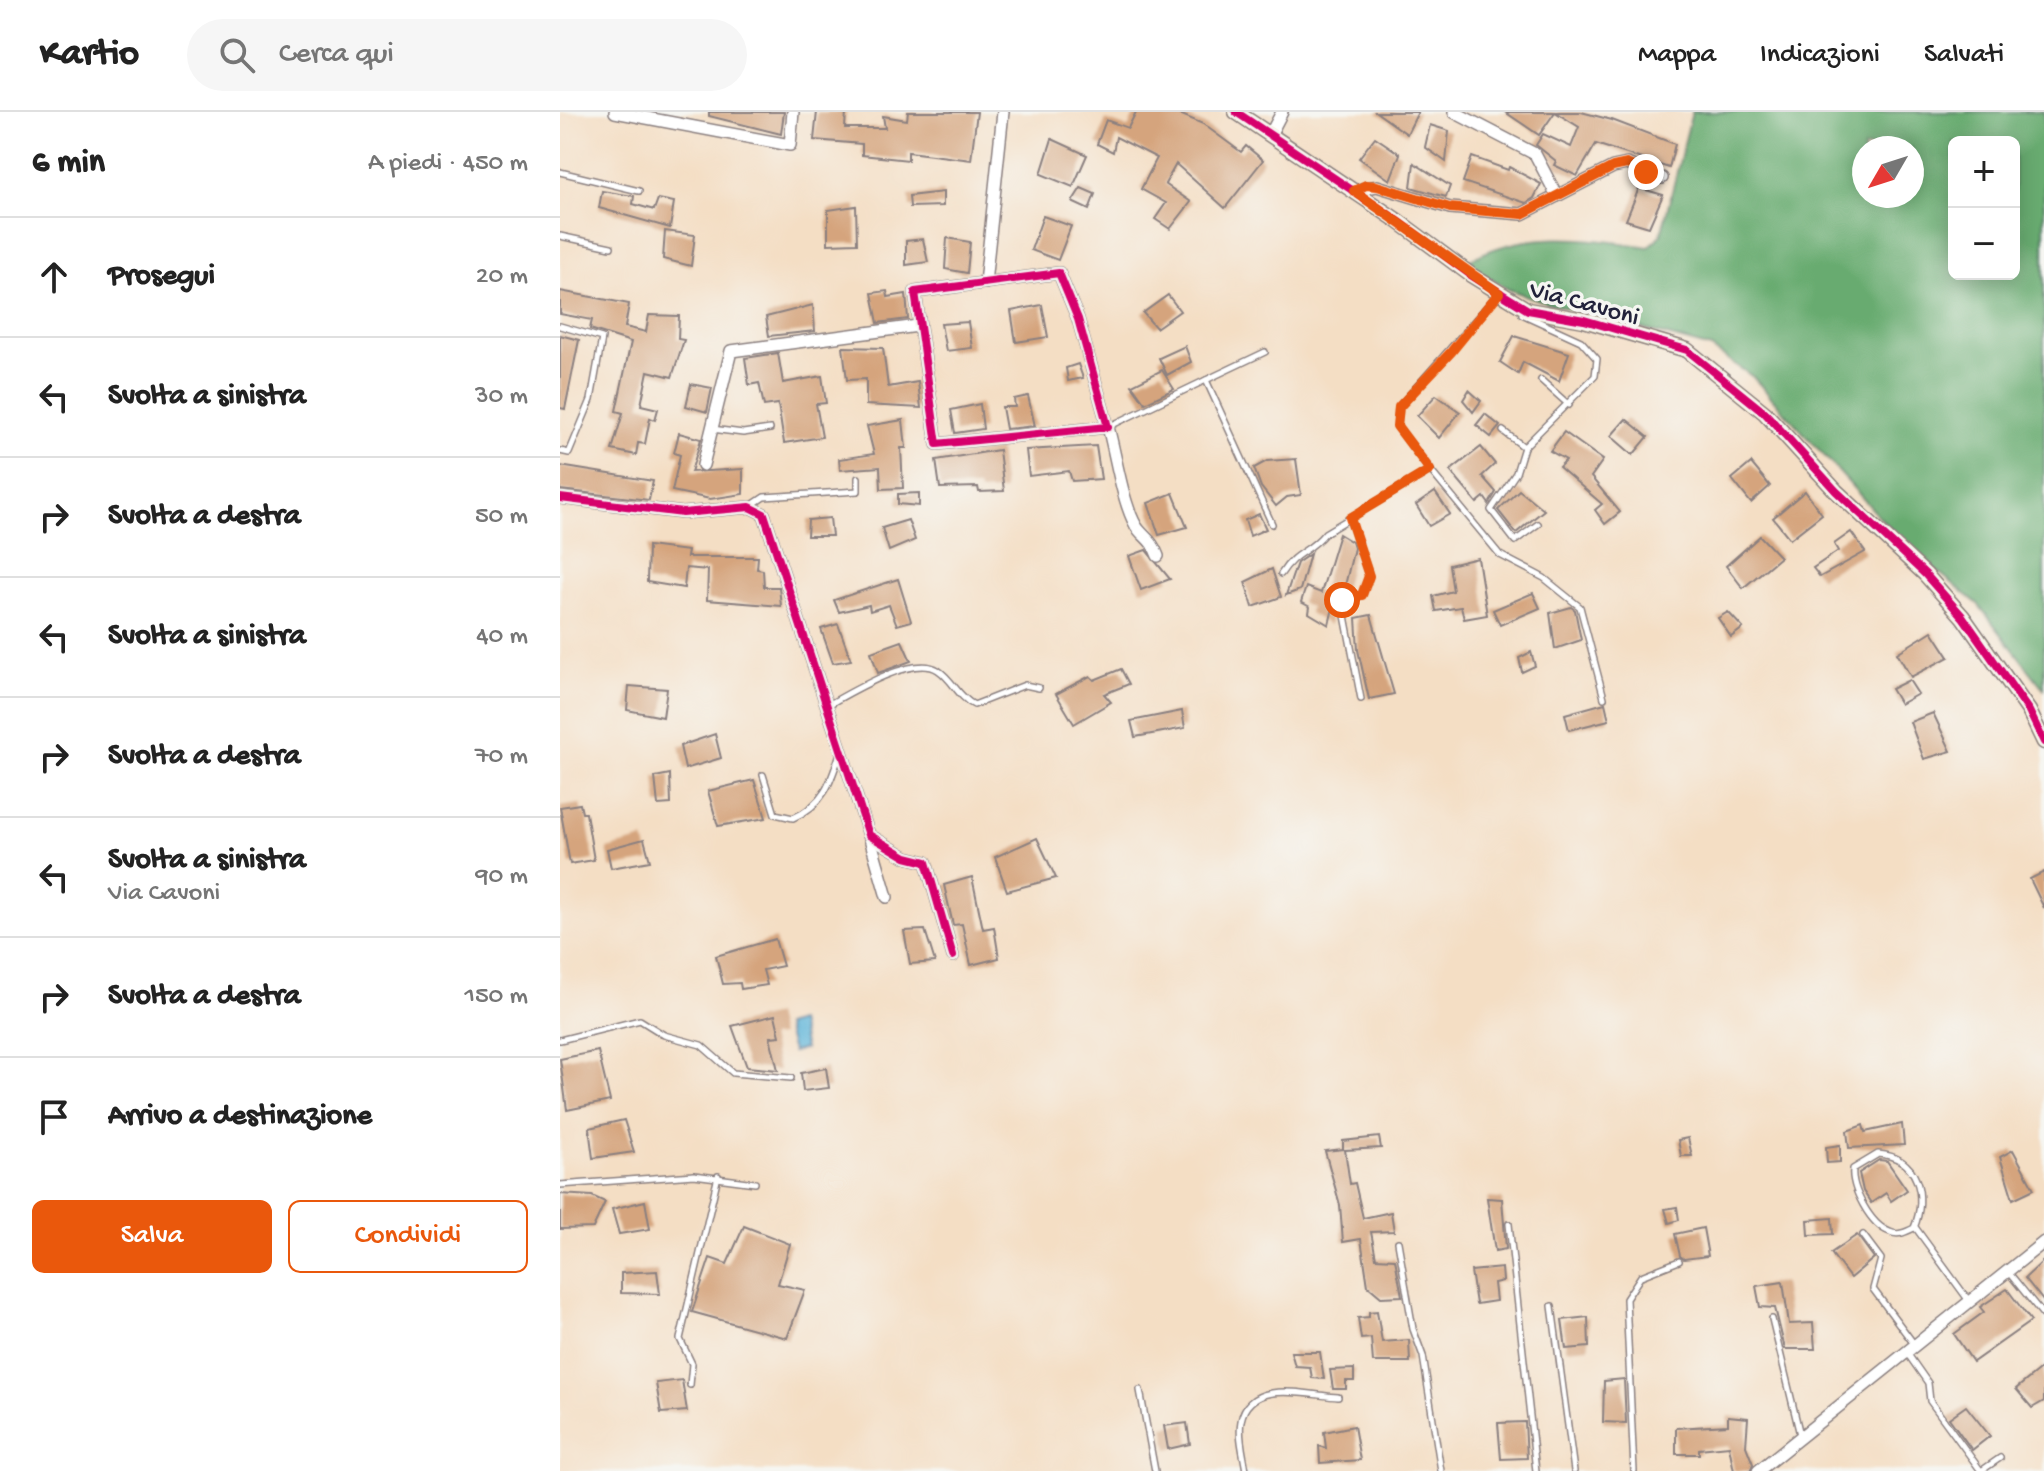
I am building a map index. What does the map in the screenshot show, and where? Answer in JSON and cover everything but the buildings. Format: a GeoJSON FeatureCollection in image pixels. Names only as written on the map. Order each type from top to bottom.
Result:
{"type":"FeatureCollection","features":[{"type":"Feature","properties":{"kind":"street"},"geometry":{"type":"LineString","coordinates":[[615,112],[790,145],[793,112]]}},
{"type":"Feature","properties":{"kind":"street"},"geometry":{"type":"LineString","coordinates":[[985,283],[1003,112]]}},
{"type":"Feature","properties":{"kind":"street","name":"Via Cavoni"},"geometry":{"type":"LineString","coordinates":[[1236,112],[1528,310],[1584,320],[1687,350],[1765,413],[1836,491],[1925,574],[1963,617],[2040,727],[2044,742]]}},
{"type":"Feature","properties":{"kind":"street"},"geometry":{"type":"LineString","coordinates":[[1270,135],[1282,112]]}},
{"type":"Feature","properties":{"kind":"street"},"geometry":{"type":"LineString","coordinates":[[1454,112],[1535,154],[1557,196]]}},
{"type":"Feature","properties":{"kind":"street"},"geometry":{"type":"LineString","coordinates":[[1354,191],[1366,185],[1377,186],[1450,208],[1509,215],[1534,210],[1613,167],[1627,164],[1662,178]]}},
{"type":"Feature","properties":{"kind":"street"},"geometry":{"type":"LineString","coordinates":[[1108,427],[937,444],[915,292],[1059,273],[1078,319],[1108,427],[1132,514],[1138,529],[1153,542],[1158,556]]}},
{"type":"Feature","properties":{"kind":"street"},"geometry":{"type":"LineString","coordinates":[[703,465],[731,351],[918,326]]}},
{"type":"Feature","properties":{"kind":"street"},"geometry":{"type":"LineString","coordinates":[[560,498],[683,513],[750,507],[764,514],[887,897]]}},
{"type":"Feature","properties":{"kind":"street"},"geometry":{"type":"LineString","coordinates":[[869,835],[906,857],[926,862],[953,956]]}},
{"type":"Feature","properties":{"kind":"street"},"geometry":{"type":"LineString","coordinates":[[1758,1471],[2044,1242]]}},
{"type":"Feature","properties":{"kind":"lane"},"geometry":{"type":"LineString","coordinates":[[560,172],[639,191]]}},
{"type":"Feature","properties":{"kind":"lane"},"geometry":{"type":"LineString","coordinates":[[560,236],[611,247]]}},
{"type":"Feature","properties":{"kind":"lane"},"geometry":{"type":"LineString","coordinates":[[1538,524],[1515,541],[1491,510],[1516,473],[1524,447],[1595,376],[1597,359],[1591,349],[1514,309],[1502,294],[1399,407],[1397,426],[1500,555],[1544,578],[1580,607],[1604,698]]}},
{"type":"Feature","properties":{"kind":"lane"},"geometry":{"type":"LineString","coordinates":[[560,326],[602,338],[591,400],[569,453],[560,451]]}},
{"type":"Feature","properties":{"kind":"lane"},"geometry":{"type":"LineString","coordinates":[[1108,427],[1265,352]]}},
{"type":"Feature","properties":{"kind":"lane"},"geometry":{"type":"LineString","coordinates":[[1206,380],[1272,524]]}},
{"type":"Feature","properties":{"kind":"lane"},"geometry":{"type":"LineString","coordinates":[[1541,380],[1569,405]]}},
{"type":"Feature","properties":{"kind":"lane"},"geometry":{"type":"LineString","coordinates":[[712,429],[743,433],[770,429]]}},
{"type":"Feature","properties":{"kind":"lane"},"geometry":{"type":"LineString","coordinates":[[1503,431],[1524,447]]}},
{"type":"Feature","properties":{"kind":"lane"},"geometry":{"type":"LineString","coordinates":[[1281,574],[1292,557],[1430,470]]}},
{"type":"Feature","properties":{"kind":"lane"},"geometry":{"type":"LineString","coordinates":[[750,507],[764,497],[858,491],[858,478]]}},
{"type":"Feature","properties":{"kind":"lane"},"geometry":{"type":"LineString","coordinates":[[1350,518],[1369,576],[1362,595],[1342,600],[1361,699]]}},
{"type":"Feature","properties":{"kind":"lane"},"geometry":{"type":"LineString","coordinates":[[827,706],[875,681],[920,665],[938,670],[974,705],[1025,685],[1039,688]]}},
{"type":"Feature","properties":{"kind":"lane"},"geometry":{"type":"LineString","coordinates":[[763,775],[775,814],[793,818],[815,806],[822,798],[841,748]]}},
{"type":"Feature","properties":{"kind":"lane"},"geometry":{"type":"LineString","coordinates":[[560,1040],[640,1020],[664,1035],[701,1045],[733,1073],[791,1078]]}},
{"type":"Feature","properties":{"kind":"lane"},"geometry":{"type":"LineString","coordinates":[[1915,1227],[1903,1233],[1889,1232],[1875,1220],[1852,1181],[1853,1169],[1878,1154],[1893,1155],[1904,1163],[1922,1197],[1915,1227],[1969,1302]]}},
{"type":"Feature","properties":{"kind":"lane"},"geometry":{"type":"LineString","coordinates":[[560,1185],[718,1176],[755,1183]]}},
{"type":"Feature","properties":{"kind":"lane"},"geometry":{"type":"LineString","coordinates":[[690,1385],[692,1364],[680,1339],[718,1176]]}},
{"type":"Feature","properties":{"kind":"lane"},"geometry":{"type":"LineString","coordinates":[[1509,1224],[1536,1471]]}},
{"type":"Feature","properties":{"kind":"lane"},"geometry":{"type":"LineString","coordinates":[[1863,1235],[1881,1259],[1873,1289],[1928,1383],[1930,1401],[1981,1471],[2000,1458]]}},
{"type":"Feature","properties":{"kind":"lane"},"geometry":{"type":"LineString","coordinates":[[1398,1242],[1413,1329],[1423,1356],[1441,1471]]}},
{"type":"Feature","properties":{"kind":"lane"},"geometry":{"type":"LineString","coordinates":[[1634,1471],[1626,1299],[1641,1276],[1679,1261]]}},
{"type":"Feature","properties":{"kind":"lane"},"geometry":{"type":"LineString","coordinates":[[2007,1271],[2044,1316]]}},
{"type":"Feature","properties":{"kind":"lane"},"geometry":{"type":"LineString","coordinates":[[1552,1306],[1574,1471]]}},
{"type":"Feature","properties":{"kind":"lane"},"geometry":{"type":"LineString","coordinates":[[1772,1319],[1801,1437]]}},
{"type":"Feature","properties":{"kind":"lane"},"geometry":{"type":"LineString","coordinates":[[1140,1390],[1155,1471]]}},
{"type":"Feature","properties":{"kind":"lane"},"geometry":{"type":"LineString","coordinates":[[1246,1471],[1240,1424],[1246,1406],[1257,1396],[1277,1392],[1338,1397]]}},
{"type":"Feature","properties":{"kind":"green space"},"geometry":{"type":"Polygon","coordinates":[[[1692,112],[2044,112],[2044,689],[1978,604],[1904,544],[1753,377],[1711,348],[1547,303],[1508,289],[1465,263],[1509,244],[1555,238],[1649,247],[1661,235],[1692,112]]]}},
{"type":"Feature","properties":{"kind":"water"},"geometry":{"type":"Polygon","coordinates":[[[799,1022],[805,1049],[792,1052],[785,1026],[799,1022]]]}},
{"type":"Feature","properties":{"kind":"cycle path"},"geometry":{"type":"LineString","coordinates":[[1236,112],[1398,221],[1471,275],[1528,310],[1584,320],[1687,350],[1765,413],[1836,491],[1925,574],[1963,617],[2029,711],[2044,742]]}},
{"type":"Feature","properties":{"kind":"cycle path"},"geometry":{"type":"LineString","coordinates":[[1059,273],[1078,319],[1108,427],[937,444],[915,292],[1059,273]]}},
{"type":"Feature","properties":{"kind":"cycle path"},"geometry":{"type":"LineString","coordinates":[[560,498],[683,513],[750,507],[764,514],[869,835],[906,857],[926,862],[953,956]]}},
{"type":"Feature","properties":{"kind":"route"},"geometry":{"type":"LineString","coordinates":[[1342,600],[1362,595],[1369,576],[1350,518],[1430,470],[1397,426],[1399,407],[1480,319],[1499,293],[1354,191],[1366,185],[1377,186],[1450,208],[1509,215],[1534,210],[1613,167],[1627,164],[1646,172]]}}]}
